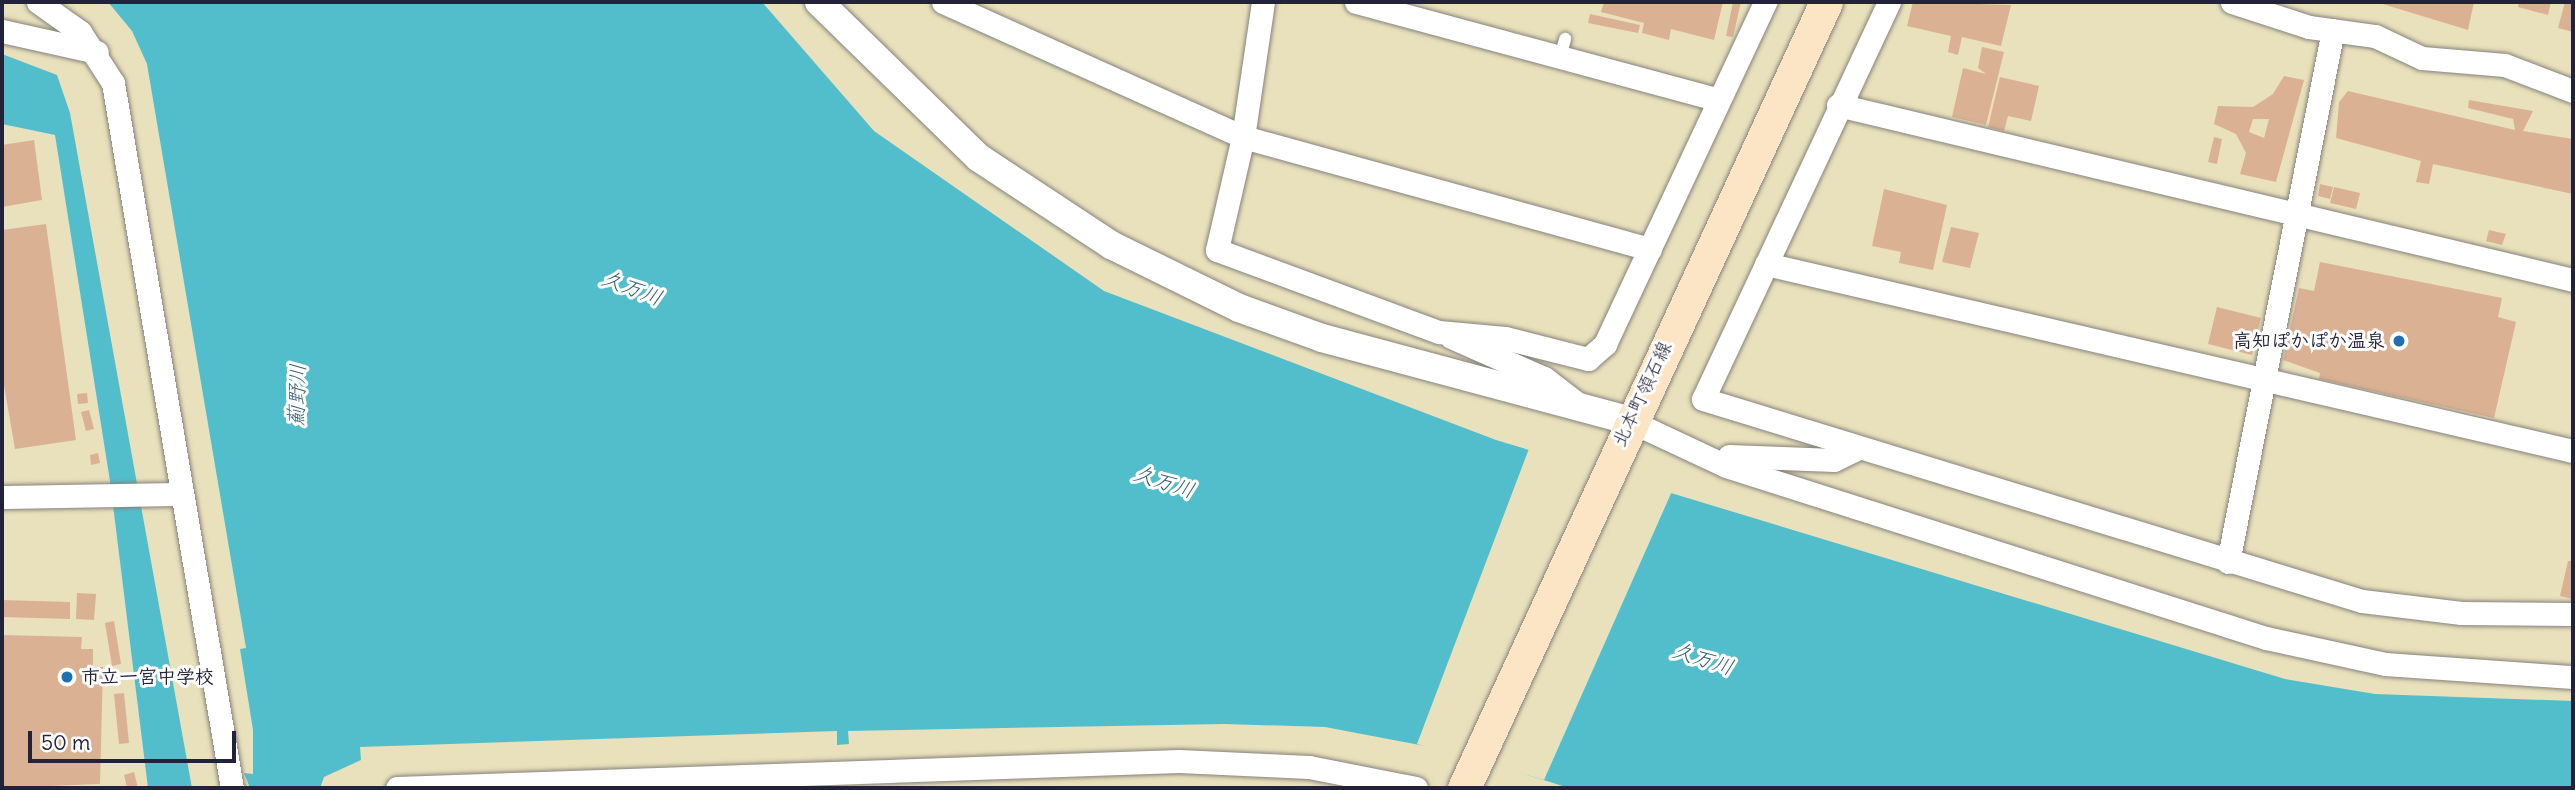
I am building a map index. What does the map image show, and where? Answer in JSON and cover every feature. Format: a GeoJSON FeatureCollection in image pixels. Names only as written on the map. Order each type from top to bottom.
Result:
{"type":"FeatureCollection","features":[{"type":"Feature","properties":{"kind":"main road","name":"北本町領石線"},"geometry":{"type":"LineString","coordinates":[[1465,785],[1624,430],[1826,2]]}},
{"type":"Feature","properties":{"kind":"street"},"geometry":{"type":"LineString","coordinates":[[38,2],[97,52],[113,83],[180,494],[232,788]]}},
{"type":"Feature","properties":{"kind":"street"},"geometry":{"type":"LineString","coordinates":[[818,2],[979,158],[1111,246],[1239,308],[1322,338],[1580,407]]}},
{"type":"Feature","properties":{"kind":"street"},"geometry":{"type":"LineString","coordinates":[[943,2],[1243,137],[1650,249]]}},
{"type":"Feature","properties":{"kind":"street"},"geometry":{"type":"LineString","coordinates":[[1262,2],[1243,137],[1217,250],[1439,332],[1544,378],[1580,407],[1624,430],[1700,452],[1775,462],[1834,460],[1859,448]]}},
{"type":"Feature","properties":{"kind":"street"},"geometry":{"type":"LineString","coordinates":[[1356,2],[1562,48],[1718,100]]}},
{"type":"Feature","properties":{"kind":"street"},"geometry":{"type":"LineString","coordinates":[[1439,332],[1505,338],[1588,359],[1605,344],[1765,2]]}},
{"type":"Feature","properties":{"kind":"street"},"geometry":{"type":"LineString","coordinates":[[1889,2],[1703,399],[2228,562],[2410,608],[2573,614]]}},
{"type":"Feature","properties":{"kind":"street"},"geometry":{"type":"LineString","coordinates":[[2232,2],[2333,30],[2375,36],[2422,58],[2505,65],[2573,91]]}},
{"type":"Feature","properties":{"kind":"street"},"geometry":{"type":"LineString","coordinates":[[2228,562],[2294,214],[2333,30]]}},
{"type":"Feature","properties":{"kind":"street"},"geometry":{"type":"LineString","coordinates":[[2,31],[97,52]]}},
{"type":"Feature","properties":{"kind":"street"},"geometry":{"type":"LineString","coordinates":[[1839,105],[2573,280]]}},
{"type":"Feature","properties":{"kind":"street"},"geometry":{"type":"LineString","coordinates":[[1766,264],[2263,382],[2573,451]]}},
{"type":"Feature","properties":{"kind":"street"},"geometry":{"type":"LineString","coordinates":[[1700,452],[1726,466],[2266,638],[2385,664],[2573,677]]}},
{"type":"Feature","properties":{"kind":"street"},"geometry":{"type":"LineString","coordinates":[[2,497],[180,494]]}},
{"type":"Feature","properties":{"kind":"street"},"geometry":{"type":"LineString","coordinates":[[397,788],[1179,761],[1309,767],[1415,788]]}},
{"type":"Feature","properties":{"kind":"water"},"geometry":{"type":"Polygon","coordinates":[[[108,2],[762,2],[874,131],[1104,291],[1496,440],[2285,679],[2375,694],[2573,701],[2573,788],[1569,788],[1446,750],[1325,727],[1224,724],[848,731],[849,744],[837,745],[837,731],[360,747],[361,760],[324,777],[320,788],[250,788],[244,773],[253,774],[253,730],[240,649],[246,648],[147,64],[132,31],[108,2]]]}},
{"type":"Feature","properties":{"kind":"water"},"geometry":{"type":"Polygon","coordinates":[[[2,54],[57,75],[70,113],[192,788],[148,788],[110,481],[55,135],[2,124],[2,54]]]}},
{"type":"Feature","properties":{"kind":"pier"},"geometry":{"type":"Polygon","coordinates":[[[1530,446],[1673,489],[1544,780],[1417,744],[1530,446]]]}},
{"type":"Feature","properties":{"kind":"building"},"geometry":{"type":"Polygon","coordinates":[[[1604,2],[1723,2],[1714,40],[1671,29],[1669,40],[1642,33],[1644,23],[1601,12],[1604,2]]]}},
{"type":"Feature","properties":{"kind":"building"},"geometry":{"type":"Polygon","coordinates":[[[1733,2],[1741,2],[1733,37],[1726,36],[1733,2]]]}},
{"type":"Feature","properties":{"kind":"building"},"geometry":{"type":"Polygon","coordinates":[[[1913,2],[2011,5],[2001,46],[1962,37],[1958,55],[1948,52],[1951,36],[1907,26],[1913,2]]]}},
{"type":"Feature","properties":{"kind":"building"},"geometry":{"type":"Polygon","coordinates":[[[2376,2],[2474,2],[2468,30],[2376,2]]]}},
{"type":"Feature","properties":{"kind":"building"},"geometry":{"type":"Polygon","coordinates":[[[2519,2],[2551,2],[2548,15],[2518,7],[2519,2]]]}},
{"type":"Feature","properties":{"kind":"building"},"geometry":{"type":"Polygon","coordinates":[[[2565,2],[2573,2],[2573,32],[2558,28],[2565,2]]]}},
{"type":"Feature","properties":{"kind":"building"},"geometry":{"type":"Polygon","coordinates":[[[1590,14],[1640,25],[1638,33],[1588,23],[1590,14]]]}},
{"type":"Feature","properties":{"kind":"building"},"geometry":{"type":"Polygon","coordinates":[[[1982,47],[2004,52],[1986,125],[1952,117],[1963,68],[1986,74],[1978,68],[1982,47]]]}},
{"type":"Feature","properties":{"kind":"building"},"geometry":{"type":"Polygon","coordinates":[[[2284,76],[2304,80],[2276,182],[2240,174],[2246,153],[2236,134],[2214,124],[2218,106],[2253,107],[2273,94],[2284,76]],[[2253,119],[2249,132],[2264,138],[2269,119],[2253,119]]]}},
{"type":"Feature","properties":{"kind":"building"},"geometry":{"type":"Polygon","coordinates":[[[2000,77],[2039,86],[2031,121],[2008,116],[2004,131],[1988,127],[2000,77]]]}},
{"type":"Feature","properties":{"kind":"building"},"geometry":{"type":"Polygon","coordinates":[[[2348,91],[2515,130],[2513,119],[2468,108],[2469,100],[2533,111],[2523,131],[2573,139],[2573,194],[2433,164],[2429,184],[2416,182],[2421,161],[2336,138],[2339,102],[2348,91]]]}},
{"type":"Feature","properties":{"kind":"building"},"geometry":{"type":"Polygon","coordinates":[[[2214,137],[2222,139],[2217,164],[2208,162],[2214,137]]]}},
{"type":"Feature","properties":{"kind":"building"},"geometry":{"type":"Polygon","coordinates":[[[34,140],[42,200],[2,207],[2,145],[34,140]]]}},
{"type":"Feature","properties":{"kind":"building"},"geometry":{"type":"Polygon","coordinates":[[[2320,184],[2333,187],[2330,199],[2318,196],[2320,184]]]}},
{"type":"Feature","properties":{"kind":"building"},"geometry":{"type":"Polygon","coordinates":[[[2334,187],[2360,193],[2356,209],[2330,203],[2334,187]]]}},
{"type":"Feature","properties":{"kind":"building"},"geometry":{"type":"Polygon","coordinates":[[[1884,189],[1947,205],[1933,270],[1899,263],[1901,252],[1872,246],[1884,189]]]}},
{"type":"Feature","properties":{"kind":"building"},"geometry":{"type":"Polygon","coordinates":[[[46,224],[76,440],[15,449],[2,374],[2,230],[46,224]]]}},
{"type":"Feature","properties":{"kind":"building"},"geometry":{"type":"Polygon","coordinates":[[[1951,227],[1979,233],[1970,268],[1942,262],[1951,227]]]}},
{"type":"Feature","properties":{"kind":"building"},"geometry":{"type":"Polygon","coordinates":[[[2489,230],[2506,234],[2502,245],[2486,241],[2489,230]]]}},
{"type":"Feature","properties":{"kind":"building","name":"高知ぽかぽか温泉"},"geometry":{"type":"Polygon","coordinates":[[[2320,262],[2502,298],[2498,317],[2516,322],[2494,418],[2319,379],[2320,373],[2283,360],[2299,288],[2314,291],[2320,262]]]}},
{"type":"Feature","properties":{"kind":"building"},"geometry":{"type":"Polygon","coordinates":[[[2217,307],[2261,318],[2252,355],[2208,344],[2217,307]]]}},
{"type":"Feature","properties":{"kind":"building"},"geometry":{"type":"Polygon","coordinates":[[[87,393],[88,403],[78,404],[77,394],[87,393]]]}},
{"type":"Feature","properties":{"kind":"building"},"geometry":{"type":"Polygon","coordinates":[[[89,410],[94,429],[86,431],[81,412],[89,410]]]}},
{"type":"Feature","properties":{"kind":"building"},"geometry":{"type":"Polygon","coordinates":[[[98,453],[100,463],[91,465],[90,455],[98,453]]]}},
{"type":"Feature","properties":{"kind":"building"},"geometry":{"type":"Polygon","coordinates":[[[2568,561],[2573,561],[2573,599],[2560,596],[2568,561]]]}},
{"type":"Feature","properties":{"kind":"building"},"geometry":{"type":"Polygon","coordinates":[[[77,593],[96,594],[94,620],[76,619],[77,593]]]}},
{"type":"Feature","properties":{"kind":"building"},"geometry":{"type":"Polygon","coordinates":[[[2,600],[70,602],[70,619],[2,617],[2,600]]]}},
{"type":"Feature","properties":{"kind":"building"},"geometry":{"type":"Polygon","coordinates":[[[114,621],[121,664],[112,666],[105,623],[114,621]]]}},
{"type":"Feature","properties":{"kind":"building"},"geometry":{"type":"Polygon","coordinates":[[[2,635],[82,637],[81,649],[93,649],[93,667],[103,667],[100,784],[2,788],[2,635]]]}},
{"type":"Feature","properties":{"kind":"building"},"geometry":{"type":"Polygon","coordinates":[[[124,693],[129,743],[119,744],[114,694],[124,693]]]}},
{"type":"Feature","properties":{"kind":"building"},"geometry":{"type":"Polygon","coordinates":[[[134,772],[138,788],[127,788],[124,775],[134,772]]]}},
{"type":"Feature","properties":{"kind":"place","name":"高知ぽかぽか温泉"},"geometry":{"type":"Point","coordinates":[2399,341]}},
{"type":"Feature","properties":{"kind":"place","name":"市立一宮中学校"},"geometry":{"type":"Point","coordinates":[67,677]}},
{"type":"Feature","properties":{"kind":"water label","name":"久万川"},"geometry":{"type":"Point","coordinates":[632,288]}},
{"type":"Feature","properties":{"kind":"water label","name":"薊野川"},"geometry":{"type":"Point","coordinates":[297,395]}},
{"type":"Feature","properties":{"kind":"water label","name":"久万川"},"geometry":{"type":"Point","coordinates":[1164,482]}},
{"type":"Feature","properties":{"kind":"water label","name":"久万川"},"geometry":{"type":"Point","coordinates":[1703,659]}}]}
